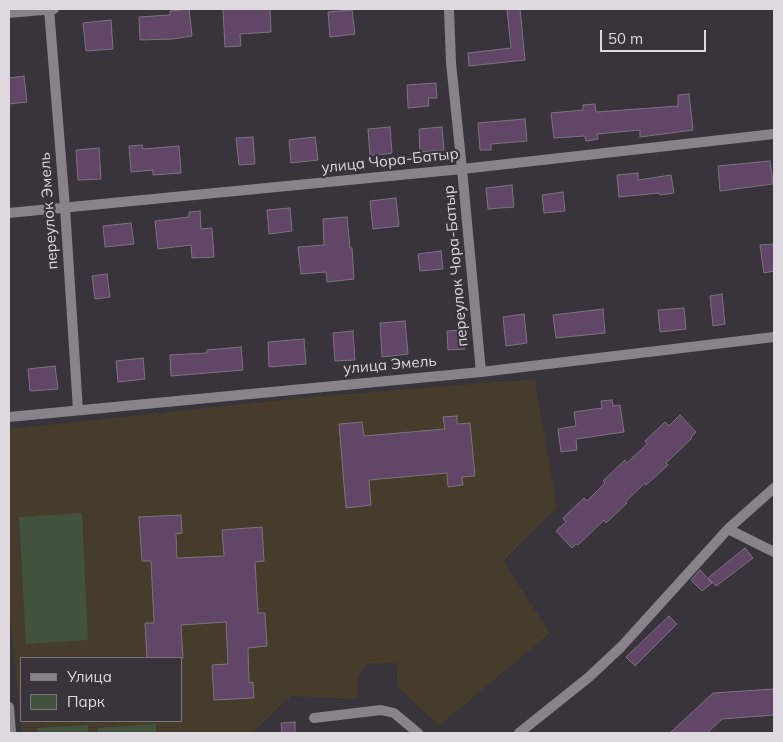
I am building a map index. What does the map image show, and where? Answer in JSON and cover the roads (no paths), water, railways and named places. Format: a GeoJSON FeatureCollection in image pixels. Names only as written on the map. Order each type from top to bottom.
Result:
{"type":"FeatureCollection","features":[{"type":"Feature","properties":{"kind":"street","name":"переулок Эмель"},"geometry":{"type":"LineString","coordinates":[[49,9],[78,410]]}},
{"type":"Feature","properties":{"kind":"street"},"geometry":{"type":"LineString","coordinates":[[9,13],[54,9]]}},
{"type":"Feature","properties":{"kind":"street","name":"переулок Чора-Батыр"},"geometry":{"type":"LineString","coordinates":[[449,9],[451,63],[481,372]]}},
{"type":"Feature","properties":{"kind":"street","name":"улица Чора-Батыр"},"geometry":{"type":"LineString","coordinates":[[9,213],[462,169],[774,134]]}},
{"type":"Feature","properties":{"kind":"street","name":"улица Эмель"},"geometry":{"type":"LineString","coordinates":[[9,417],[481,372],[774,337]]}},
{"type":"Feature","properties":{"kind":"street"},"geometry":{"type":"LineString","coordinates":[[519,733],[589,677],[621,646],[728,529],[774,488]]}},
{"type":"Feature","properties":{"kind":"street"},"geometry":{"type":"LineString","coordinates":[[728,529],[774,552]]}},
{"type":"Feature","properties":{"kind":"street"},"geometry":{"type":"LineString","coordinates":[[9,707],[11,733]]}},
{"type":"Feature","properties":{"kind":"street"},"geometry":{"type":"LineString","coordinates":[[314,718],[381,710],[394,713],[418,733]]}}]}
